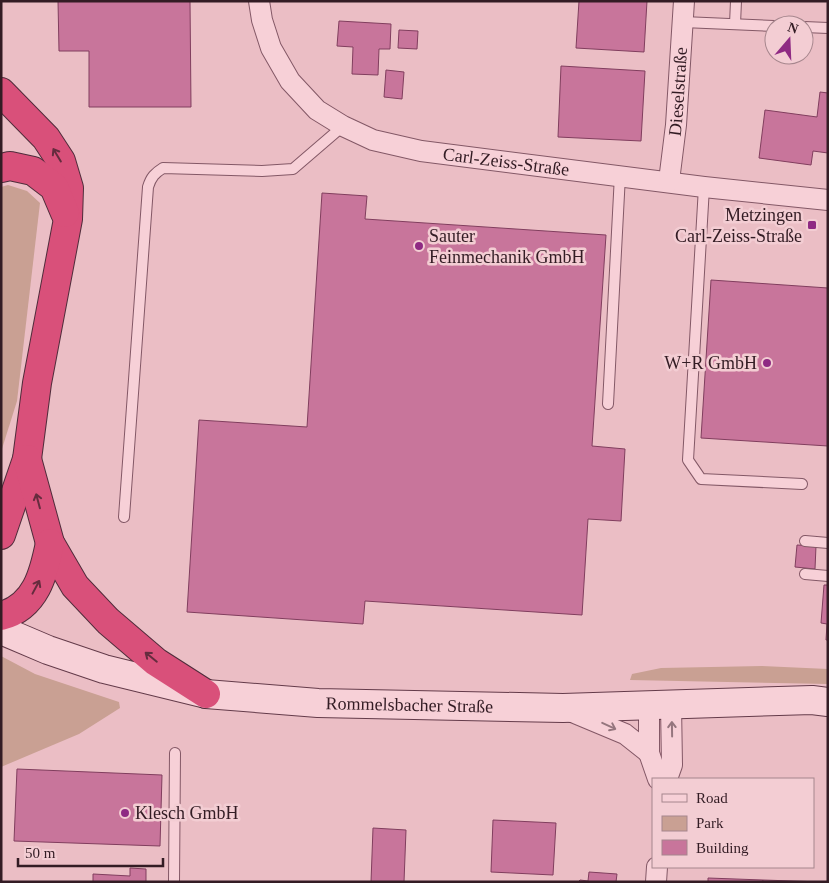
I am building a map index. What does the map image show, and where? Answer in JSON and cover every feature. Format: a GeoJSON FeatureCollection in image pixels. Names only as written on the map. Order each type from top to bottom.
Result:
{"type":"FeatureCollection","features":[{"type":"Feature","properties":{"kind":"highway"},"geometry":{"type":"LineString","coordinates":[[1,535],[27,459],[38,373],[68,219],[69,188],[61,160],[46,138],[5,96]]}},
{"type":"Feature","properties":{"kind":"highway"},"geometry":{"type":"LineString","coordinates":[[4,168],[10,166],[33,170],[54,187],[68,219]]}},
{"type":"Feature","properties":{"kind":"highway"},"geometry":{"type":"LineString","coordinates":[[27,459],[50,543],[74,586],[108,621],[156,662],[206,694]]}},
{"type":"Feature","properties":{"kind":"highway"},"geometry":{"type":"LineString","coordinates":[[1,616],[20,606],[35,592],[45,570],[50,543]]}},
{"type":"Feature","properties":{"kind":"main road","name":"Rommelsbacher Straße"},"geometry":{"type":"LineString","coordinates":[[1,630],[48,650],[104,669],[206,694],[318,703],[564,708],[812,700],[828,702]]}},
{"type":"Feature","properties":{"kind":"street","name":"Carl-Zeiss-Straße"},"geometry":{"type":"LineString","coordinates":[[259,1],[262,20],[271,48],[290,81],[317,110],[343,126],[373,140],[422,151],[669,181],[704,187],[828,200]]}},
{"type":"Feature","properties":{"kind":"street","name":"Dieselstraße"},"geometry":{"type":"LineString","coordinates":[[669,181],[677,117],[684,1]]}},
{"type":"Feature","properties":{"kind":"street"},"geometry":{"type":"LineString","coordinates":[[657,769],[660,705]]}},
{"type":"Feature","properties":{"kind":"street"},"geometry":{"type":"LineString","coordinates":[[657,769],[672,765],[660,705]]}},
{"type":"Feature","properties":{"kind":"street"},"geometry":{"type":"LineString","coordinates":[[564,708],[625,734],[657,769]]}},
{"type":"Feature","properties":{"kind":"street"},"geometry":{"type":"LineString","coordinates":[[656,882],[657,868]]}},
{"type":"Feature","properties":{"kind":"lane"},"geometry":{"type":"LineString","coordinates":[[735,24],[736,1]]}},
{"type":"Feature","properties":{"kind":"lane"},"geometry":{"type":"LineString","coordinates":[[683,22],[764,25]]}},
{"type":"Feature","properties":{"kind":"lane"},"geometry":{"type":"LineString","coordinates":[[814,27],[828,28]]}},
{"type":"Feature","properties":{"kind":"lane"},"geometry":{"type":"LineString","coordinates":[[124,517],[150,180],[154,174],[163,168],[262,171],[293,169],[343,126]]}},
{"type":"Feature","properties":{"kind":"lane"},"geometry":{"type":"LineString","coordinates":[[608,404],[620,175]]}},
{"type":"Feature","properties":{"kind":"lane"},"geometry":{"type":"LineString","coordinates":[[704,187],[688,460],[701,479],[802,484]]}},
{"type":"Feature","properties":{"kind":"lane"},"geometry":{"type":"LineString","coordinates":[[806,541],[828,543]]}},
{"type":"Feature","properties":{"kind":"lane"},"geometry":{"type":"LineString","coordinates":[[806,574],[828,576]]}},
{"type":"Feature","properties":{"kind":"lane"},"geometry":{"type":"LineString","coordinates":[[174,882],[175,754]]}},
{"type":"Feature","properties":{"kind":"green space"},"geometry":{"type":"Polygon","coordinates":[[[8,185],[27,191],[40,203],[17,401],[1,452],[1,187],[8,185]]]}},
{"type":"Feature","properties":{"kind":"green space"},"geometry":{"type":"Polygon","coordinates":[[[1,656],[35,674],[119,702],[120,708],[79,734],[1,767],[1,656]]]}},
{"type":"Feature","properties":{"kind":"green space"},"geometry":{"type":"Polygon","coordinates":[[[762,666],[828,669],[828,684],[630,680],[632,674],[661,668],[762,666]]]}},
{"type":"Feature","properties":{"kind":"building"},"geometry":{"type":"Polygon","coordinates":[[[58,1],[190,1],[191,107],[89,107],[89,51],[59,51],[58,1]]]}},
{"type":"Feature","properties":{"kind":"building"},"geometry":{"type":"Polygon","coordinates":[[[579,1],[647,1],[644,52],[576,48],[579,1]]]}},
{"type":"Feature","properties":{"kind":"building"},"geometry":{"type":"Polygon","coordinates":[[[339,21],[391,24],[390,49],[379,49],[378,75],[352,74],[353,47],[337,46],[339,21]]]}},
{"type":"Feature","properties":{"kind":"building"},"geometry":{"type":"Polygon","coordinates":[[[399,30],[418,31],[417,49],[398,48],[399,30]]]}},
{"type":"Feature","properties":{"kind":"building"},"geometry":{"type":"Polygon","coordinates":[[[561,66],[645,71],[641,141],[558,137],[561,66]]]}},
{"type":"Feature","properties":{"kind":"building"},"geometry":{"type":"Polygon","coordinates":[[[386,70],[404,72],[402,99],[384,97],[386,70]]]}},
{"type":"Feature","properties":{"kind":"building"},"geometry":{"type":"Polygon","coordinates":[[[820,92],[828,93],[828,153],[813,151],[811,165],[759,158],[765,110],[817,117],[820,92]]]}},
{"type":"Feature","properties":{"kind":"building"},"geometry":{"type":"Polygon","coordinates":[[[322,193],[367,196],[365,219],[606,235],[592,446],[625,449],[621,521],[588,519],[582,615],[365,601],[363,624],[187,612],[199,420],[307,427],[322,193]]]}},
{"type":"Feature","properties":{"kind":"building","name":"W+R GmbH"},"geometry":{"type":"Polygon","coordinates":[[[711,280],[828,288],[828,446],[701,438],[711,280]]]}},
{"type":"Feature","properties":{"kind":"building"},"geometry":{"type":"Polygon","coordinates":[[[797,545],[816,546],[815,569],[795,567],[797,545]]]}},
{"type":"Feature","properties":{"kind":"building"},"geometry":{"type":"Polygon","coordinates":[[[824,585],[828,585],[828,640],[826,640],[827,624],[821,623],[824,585]]]}},
{"type":"Feature","properties":{"kind":"building"},"geometry":{"type":"Polygon","coordinates":[[[17,769],[162,775],[160,846],[14,841],[17,769]]]}},
{"type":"Feature","properties":{"kind":"building"},"geometry":{"type":"Polygon","coordinates":[[[493,820],[556,823],[553,875],[491,872],[493,820]]]}},
{"type":"Feature","properties":{"kind":"building"},"geometry":{"type":"Polygon","coordinates":[[[373,828],[406,830],[404,882],[371,882],[373,828]]]}},
{"type":"Feature","properties":{"kind":"building"},"geometry":{"type":"Polygon","coordinates":[[[130,868],[146,869],[146,882],[93,882],[93,874],[130,876],[130,868]]]}},
{"type":"Feature","properties":{"kind":"building"},"geometry":{"type":"Polygon","coordinates":[[[589,872],[617,874],[616,882],[578,882],[580,880],[588,881],[589,872]]]}},
{"type":"Feature","properties":{"kind":"building"},"geometry":{"type":"Polygon","coordinates":[[[708,878],[763,880],[763,882],[708,882],[708,878]]]}},
{"type":"Feature","properties":{"kind":"building"},"geometry":{"type":"Polygon","coordinates":[[[763,880],[822,882],[763,882],[763,880]]]}},
{"type":"Feature","properties":{"kind":"place","name":"Metzingen Carl-Zeiss-Straße"},"geometry":{"type":"Point","coordinates":[812,225]}},
{"type":"Feature","properties":{"kind":"place","name":"Sauter Feinmechanik GmbH"},"geometry":{"type":"Point","coordinates":[419,246]}},
{"type":"Feature","properties":{"kind":"place","name":"W+R GmbH"},"geometry":{"type":"Point","coordinates":[767,363]}},
{"type":"Feature","properties":{"kind":"place","name":"Klesch GmbH"},"geometry":{"type":"Point","coordinates":[125,813]}}]}
